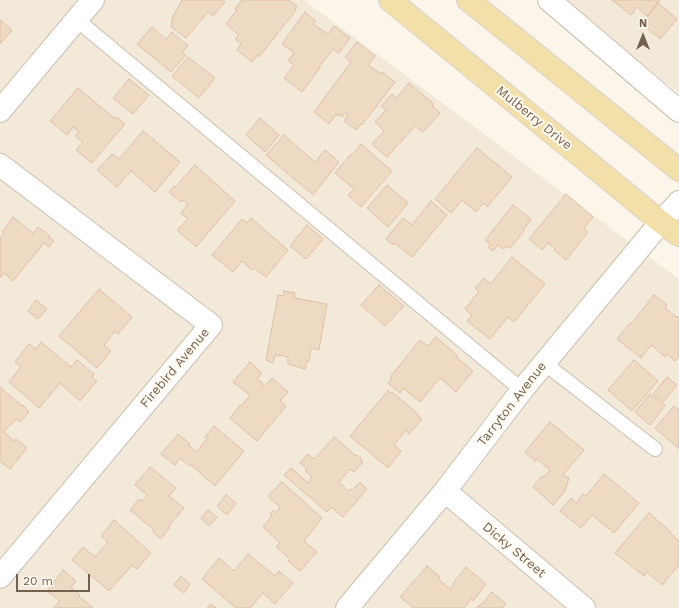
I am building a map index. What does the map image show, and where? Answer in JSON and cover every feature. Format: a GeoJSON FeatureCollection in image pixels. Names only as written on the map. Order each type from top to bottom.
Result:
{"type":"FeatureCollection","features":[{"type":"Feature","properties":{"kind":"main road","name":"Mulberry Drive"},"geometry":{"type":"LineString","coordinates":[[390,0],[679,236]]}},
{"type":"Feature","properties":{"kind":"main road"},"geometry":{"type":"LineString","coordinates":[[468,0],[679,170]]}},
{"type":"Feature","properties":{"kind":"street"},"geometry":{"type":"LineString","coordinates":[[0,111],[93,0]]}},
{"type":"Feature","properties":{"kind":"street"},"geometry":{"type":"LineString","coordinates":[[548,0],[679,111]]}},
{"type":"Feature","properties":{"kind":"street","name":"Firebird Avenue"},"geometry":{"type":"LineString","coordinates":[[0,165],[211,325],[0,577]]}},
{"type":"Feature","properties":{"kind":"street","name":"Tarryton Avenue"},"geometry":{"type":"LineString","coordinates":[[346,608],[444,491],[544,363],[679,202]]}},
{"type":"Feature","properties":{"kind":"street","name":"Dicky Street"},"geometry":{"type":"LineString","coordinates":[[444,491],[584,608]]}},
{"type":"Feature","properties":{"kind":"lane"},"geometry":{"type":"LineString","coordinates":[[77,20],[522,390]]}},
{"type":"Feature","properties":{"kind":"lane"},"geometry":{"type":"LineString","coordinates":[[544,363],[655,449]]}},
{"type":"Feature","properties":{"kind":"shaded area"},"geometry":{"type":"Polygon","coordinates":[[[0,0],[304,0],[679,279],[679,608],[0,608],[0,0]]]}},
{"type":"Feature","properties":{"kind":"shaded area"},"geometry":{"type":"Polygon","coordinates":[[[561,0],[679,0],[679,93],[561,0]]]}},
{"type":"Feature","properties":{"kind":"building"},"geometry":{"type":"Polygon","coordinates":[[[182,0],[223,0],[225,2],[213,16],[208,12],[186,38],[171,27],[173,16],[182,0]]]}},
{"type":"Feature","properties":{"kind":"building"},"geometry":{"type":"Polygon","coordinates":[[[242,0],[289,0],[297,6],[295,9],[296,10],[259,57],[257,55],[252,62],[237,50],[241,44],[235,39],[239,35],[226,24],[237,10],[235,9],[242,0]]]}},
{"type":"Feature","properties":{"kind":"building"},"geometry":{"type":"Polygon","coordinates":[[[612,0],[660,0],[647,16],[637,7],[631,15],[612,0]]]}},
{"type":"Feature","properties":{"kind":"building"},"geometry":{"type":"Polygon","coordinates":[[[658,3],[677,19],[660,39],[642,24],[658,3]]]}},
{"type":"Feature","properties":{"kind":"building"},"geometry":{"type":"Polygon","coordinates":[[[305,12],[316,21],[313,24],[328,34],[334,26],[350,38],[339,53],[333,49],[302,92],[284,78],[294,65],[288,61],[294,53],[282,44],[305,12]]]}},
{"type":"Feature","properties":{"kind":"building"},"geometry":{"type":"Polygon","coordinates":[[[0,20],[12,30],[0,44],[0,20]]]}},
{"type":"Feature","properties":{"kind":"building"},"geometry":{"type":"Polygon","coordinates":[[[152,27],[166,39],[172,32],[188,46],[182,52],[186,55],[171,72],[137,44],[152,27]]]}},
{"type":"Feature","properties":{"kind":"building"},"geometry":{"type":"Polygon","coordinates":[[[357,42],[375,56],[368,65],[381,74],[382,72],[395,82],[362,125],[361,124],[356,130],[344,121],[348,115],[345,113],[342,117],[339,114],[337,116],[336,114],[329,124],[314,112],[351,62],[345,57],[357,42]]]}},
{"type":"Feature","properties":{"kind":"building"},"geometry":{"type":"Polygon","coordinates":[[[188,57],[215,78],[199,98],[172,76],[188,57]]]}},
{"type":"Feature","properties":{"kind":"building"},"geometry":{"type":"Polygon","coordinates":[[[129,79],[149,95],[133,114],[113,98],[129,79]]]}},
{"type":"Feature","properties":{"kind":"building"},"geometry":{"type":"Polygon","coordinates":[[[409,83],[434,104],[432,106],[440,113],[423,132],[415,126],[387,157],[372,144],[384,131],[375,122],[386,110],[381,106],[392,94],[396,98],[409,83]]]}},
{"type":"Feature","properties":{"kind":"building"},"geometry":{"type":"Polygon","coordinates":[[[78,88],[115,119],[116,117],[125,124],[92,163],[76,150],[83,142],[75,136],[79,132],[73,127],[67,135],[50,121],[78,88]]]}},
{"type":"Feature","properties":{"kind":"building"},"geometry":{"type":"Polygon","coordinates":[[[260,118],[279,135],[265,152],[246,135],[260,118]]]}},
{"type":"Feature","properties":{"kind":"building"},"geometry":{"type":"Polygon","coordinates":[[[143,131],[180,162],[155,192],[131,171],[117,187],[97,170],[112,154],[119,159],[143,131]]]}},
{"type":"Feature","properties":{"kind":"building"},"geometry":{"type":"Polygon","coordinates":[[[284,135],[315,162],[325,150],[339,162],[313,195],[266,155],[284,135]]]}},
{"type":"Feature","properties":{"kind":"building"},"geometry":{"type":"Polygon","coordinates":[[[361,144],[392,171],[361,207],[348,195],[354,189],[335,173],[361,144]]]}},
{"type":"Feature","properties":{"kind":"building"},"geometry":{"type":"Polygon","coordinates":[[[477,148],[512,177],[487,207],[483,203],[476,212],[462,200],[451,213],[435,199],[477,148]]]}},
{"type":"Feature","properties":{"kind":"building"},"geometry":{"type":"Polygon","coordinates":[[[195,165],[235,201],[196,247],[177,230],[188,219],[181,213],[188,204],[183,200],[181,202],[169,192],[195,165]]]}},
{"type":"Feature","properties":{"kind":"building"},"geometry":{"type":"Polygon","coordinates":[[[387,185],[408,203],[388,227],[367,208],[387,185]]]}},
{"type":"Feature","properties":{"kind":"building"},"geometry":{"type":"Polygon","coordinates":[[[566,194],[593,217],[584,228],[588,232],[566,260],[548,243],[542,250],[529,239],[566,194]]]}},
{"type":"Feature","properties":{"kind":"building"},"geometry":{"type":"Polygon","coordinates":[[[431,201],[447,215],[412,257],[395,243],[393,245],[386,239],[403,218],[412,225],[431,201]]]}},
{"type":"Feature","properties":{"kind":"building"},"geometry":{"type":"Polygon","coordinates":[[[513,205],[531,219],[523,230],[524,231],[510,248],[506,246],[504,249],[498,245],[493,251],[488,247],[491,244],[485,240],[513,205]]]}},
{"type":"Feature","properties":{"kind":"building"},"geometry":{"type":"Polygon","coordinates":[[[13,217],[33,233],[38,227],[54,241],[49,247],[44,243],[13,281],[4,273],[0,278],[0,238],[4,233],[2,232],[13,217]]]}},
{"type":"Feature","properties":{"kind":"building"},"geometry":{"type":"Polygon","coordinates":[[[251,218],[288,250],[266,277],[254,268],[252,270],[242,261],[233,272],[212,255],[242,219],[247,223],[251,218]]]}},
{"type":"Feature","properties":{"kind":"building"},"geometry":{"type":"Polygon","coordinates":[[[307,225],[323,239],[306,259],[290,246],[307,225]]]}},
{"type":"Feature","properties":{"kind":"building"},"geometry":{"type":"Polygon","coordinates":[[[512,257],[545,284],[514,322],[508,317],[490,339],[467,321],[472,315],[465,309],[479,291],[475,288],[484,278],[491,284],[512,257]]]}},
{"type":"Feature","properties":{"kind":"building"},"geometry":{"type":"Polygon","coordinates":[[[379,285],[404,306],[385,326],[361,305],[379,285]]]}},
{"type":"Feature","properties":{"kind":"building"},"geometry":{"type":"Polygon","coordinates":[[[99,289],[132,317],[118,334],[115,331],[104,345],[111,351],[97,368],[59,336],[99,289]]]}},
{"type":"Feature","properties":{"kind":"building"},"geometry":{"type":"Polygon","coordinates":[[[284,291],[295,293],[294,298],[327,304],[319,350],[311,348],[309,361],[307,361],[305,369],[288,364],[288,357],[275,355],[273,363],[266,360],[278,295],[284,296],[284,291]]]}},
{"type":"Feature","properties":{"kind":"building"},"geometry":{"type":"Polygon","coordinates":[[[654,295],[667,305],[665,308],[678,318],[679,316],[679,356],[675,361],[667,354],[665,357],[651,345],[641,358],[617,339],[654,295]]]}},
{"type":"Feature","properties":{"kind":"building"},"geometry":{"type":"Polygon","coordinates":[[[36,300],[47,309],[38,319],[28,311],[36,300]]]}},
{"type":"Feature","properties":{"kind":"building"},"geometry":{"type":"Polygon","coordinates":[[[436,337],[473,371],[456,392],[440,378],[420,402],[403,388],[400,393],[388,383],[392,378],[390,377],[420,340],[428,346],[436,337]]]}},
{"type":"Feature","properties":{"kind":"building"},"geometry":{"type":"Polygon","coordinates":[[[41,342],[71,367],[77,360],[94,374],[92,377],[97,381],[80,401],[60,383],[39,408],[9,382],[21,367],[15,362],[29,344],[36,349],[41,342]]]}},
{"type":"Feature","properties":{"kind":"building"},"geometry":{"type":"Polygon","coordinates":[[[634,360],[658,381],[632,411],[608,390],[634,360]]]}},
{"type":"Feature","properties":{"kind":"building"},"geometry":{"type":"Polygon","coordinates":[[[250,362],[262,373],[257,379],[263,384],[262,386],[264,387],[272,378],[288,392],[280,401],[286,406],[257,441],[230,418],[250,395],[233,382],[250,362]]]}},
{"type":"Feature","properties":{"kind":"building"},"geometry":{"type":"Polygon","coordinates":[[[667,377],[677,385],[663,402],[653,394],[667,377]]]}},
{"type":"Feature","properties":{"kind":"building"},"geometry":{"type":"Polygon","coordinates":[[[0,387],[22,406],[23,405],[29,412],[20,422],[16,419],[4,432],[14,441],[16,439],[27,448],[10,469],[0,461],[0,387]]]}},
{"type":"Feature","properties":{"kind":"building"},"geometry":{"type":"Polygon","coordinates":[[[388,391],[391,393],[392,392],[422,419],[409,434],[406,430],[394,445],[401,451],[388,468],[350,436],[388,391]]]}},
{"type":"Feature","properties":{"kind":"building"},"geometry":{"type":"Polygon","coordinates":[[[650,394],[665,406],[650,425],[635,412],[650,394]]]}},
{"type":"Feature","properties":{"kind":"building"},"geometry":{"type":"Polygon","coordinates":[[[674,406],[679,410],[679,449],[655,428],[674,406]]]}},
{"type":"Feature","properties":{"kind":"building"},"geometry":{"type":"Polygon","coordinates":[[[550,422],[584,450],[563,475],[569,478],[565,491],[553,505],[533,487],[542,476],[544,477],[550,470],[537,459],[535,461],[525,452],[550,422]]]}},
{"type":"Feature","properties":{"kind":"building"},"geometry":{"type":"Polygon","coordinates":[[[214,426],[244,451],[215,486],[191,465],[190,466],[180,458],[175,465],[161,454],[178,434],[190,444],[188,445],[196,452],[207,439],[205,437],[214,426]]]}},
{"type":"Feature","properties":{"kind":"building"},"geometry":{"type":"Polygon","coordinates":[[[334,437],[356,456],[357,455],[361,458],[360,459],[363,462],[354,472],[350,469],[339,482],[348,491],[350,489],[352,490],[360,482],[367,489],[343,517],[331,507],[327,512],[284,475],[291,468],[308,483],[312,477],[305,471],[307,469],[300,463],[308,454],[314,459],[334,437]]]}},
{"type":"Feature","properties":{"kind":"building"},"geometry":{"type":"Polygon","coordinates":[[[150,467],[176,488],[169,496],[184,508],[169,526],[170,527],[161,539],[153,532],[154,530],[130,510],[139,499],[142,501],[147,495],[135,485],[150,467]]]}},
{"type":"Feature","properties":{"kind":"building"},"geometry":{"type":"Polygon","coordinates":[[[604,474],[639,503],[614,533],[592,515],[581,528],[560,511],[571,498],[576,503],[583,494],[586,496],[604,474]]]}},
{"type":"Feature","properties":{"kind":"building"},"geometry":{"type":"Polygon","coordinates":[[[282,482],[322,518],[304,541],[317,552],[300,571],[288,561],[290,559],[276,547],[280,543],[263,527],[272,516],[270,514],[273,510],[276,513],[280,507],[268,496],[282,482]]]}},
{"type":"Feature","properties":{"kind":"building"},"geometry":{"type":"Polygon","coordinates":[[[226,495],[236,503],[227,515],[217,506],[226,495]]]}},
{"type":"Feature","properties":{"kind":"building"},"geometry":{"type":"Polygon","coordinates":[[[208,510],[217,517],[209,526],[201,518],[208,510]]]}},
{"type":"Feature","properties":{"kind":"building"},"geometry":{"type":"Polygon","coordinates":[[[649,513],[679,541],[679,565],[662,585],[647,572],[644,576],[615,553],[649,513]]]}},
{"type":"Feature","properties":{"kind":"building"},"geometry":{"type":"Polygon","coordinates":[[[114,520],[151,553],[137,569],[132,565],[109,591],[72,560],[83,547],[95,557],[108,542],[101,536],[114,520]]]}},
{"type":"Feature","properties":{"kind":"building"},"geometry":{"type":"Polygon","coordinates":[[[248,554],[275,576],[279,571],[293,583],[275,604],[263,593],[250,608],[236,608],[202,579],[219,558],[234,571],[248,554]]]}},
{"type":"Feature","properties":{"kind":"building"},"geometry":{"type":"Polygon","coordinates":[[[427,566],[440,577],[438,579],[450,589],[466,567],[486,584],[473,601],[471,599],[464,608],[414,608],[400,597],[427,566]]]}},
{"type":"Feature","properties":{"kind":"building"},"geometry":{"type":"Polygon","coordinates":[[[63,570],[76,581],[71,587],[93,608],[54,608],[60,601],[47,591],[63,570]]]}},
{"type":"Feature","properties":{"kind":"building"},"geometry":{"type":"Polygon","coordinates":[[[181,576],[190,584],[184,593],[174,585],[181,576]]]}},
{"type":"Feature","properties":{"kind":"building"},"geometry":{"type":"Polygon","coordinates":[[[492,592],[506,604],[503,608],[477,608],[479,605],[480,606],[492,592]]]}},
{"type":"Feature","properties":{"kind":"building"},"geometry":{"type":"Polygon","coordinates":[[[211,604],[216,608],[207,608],[211,604]]]}}]}
